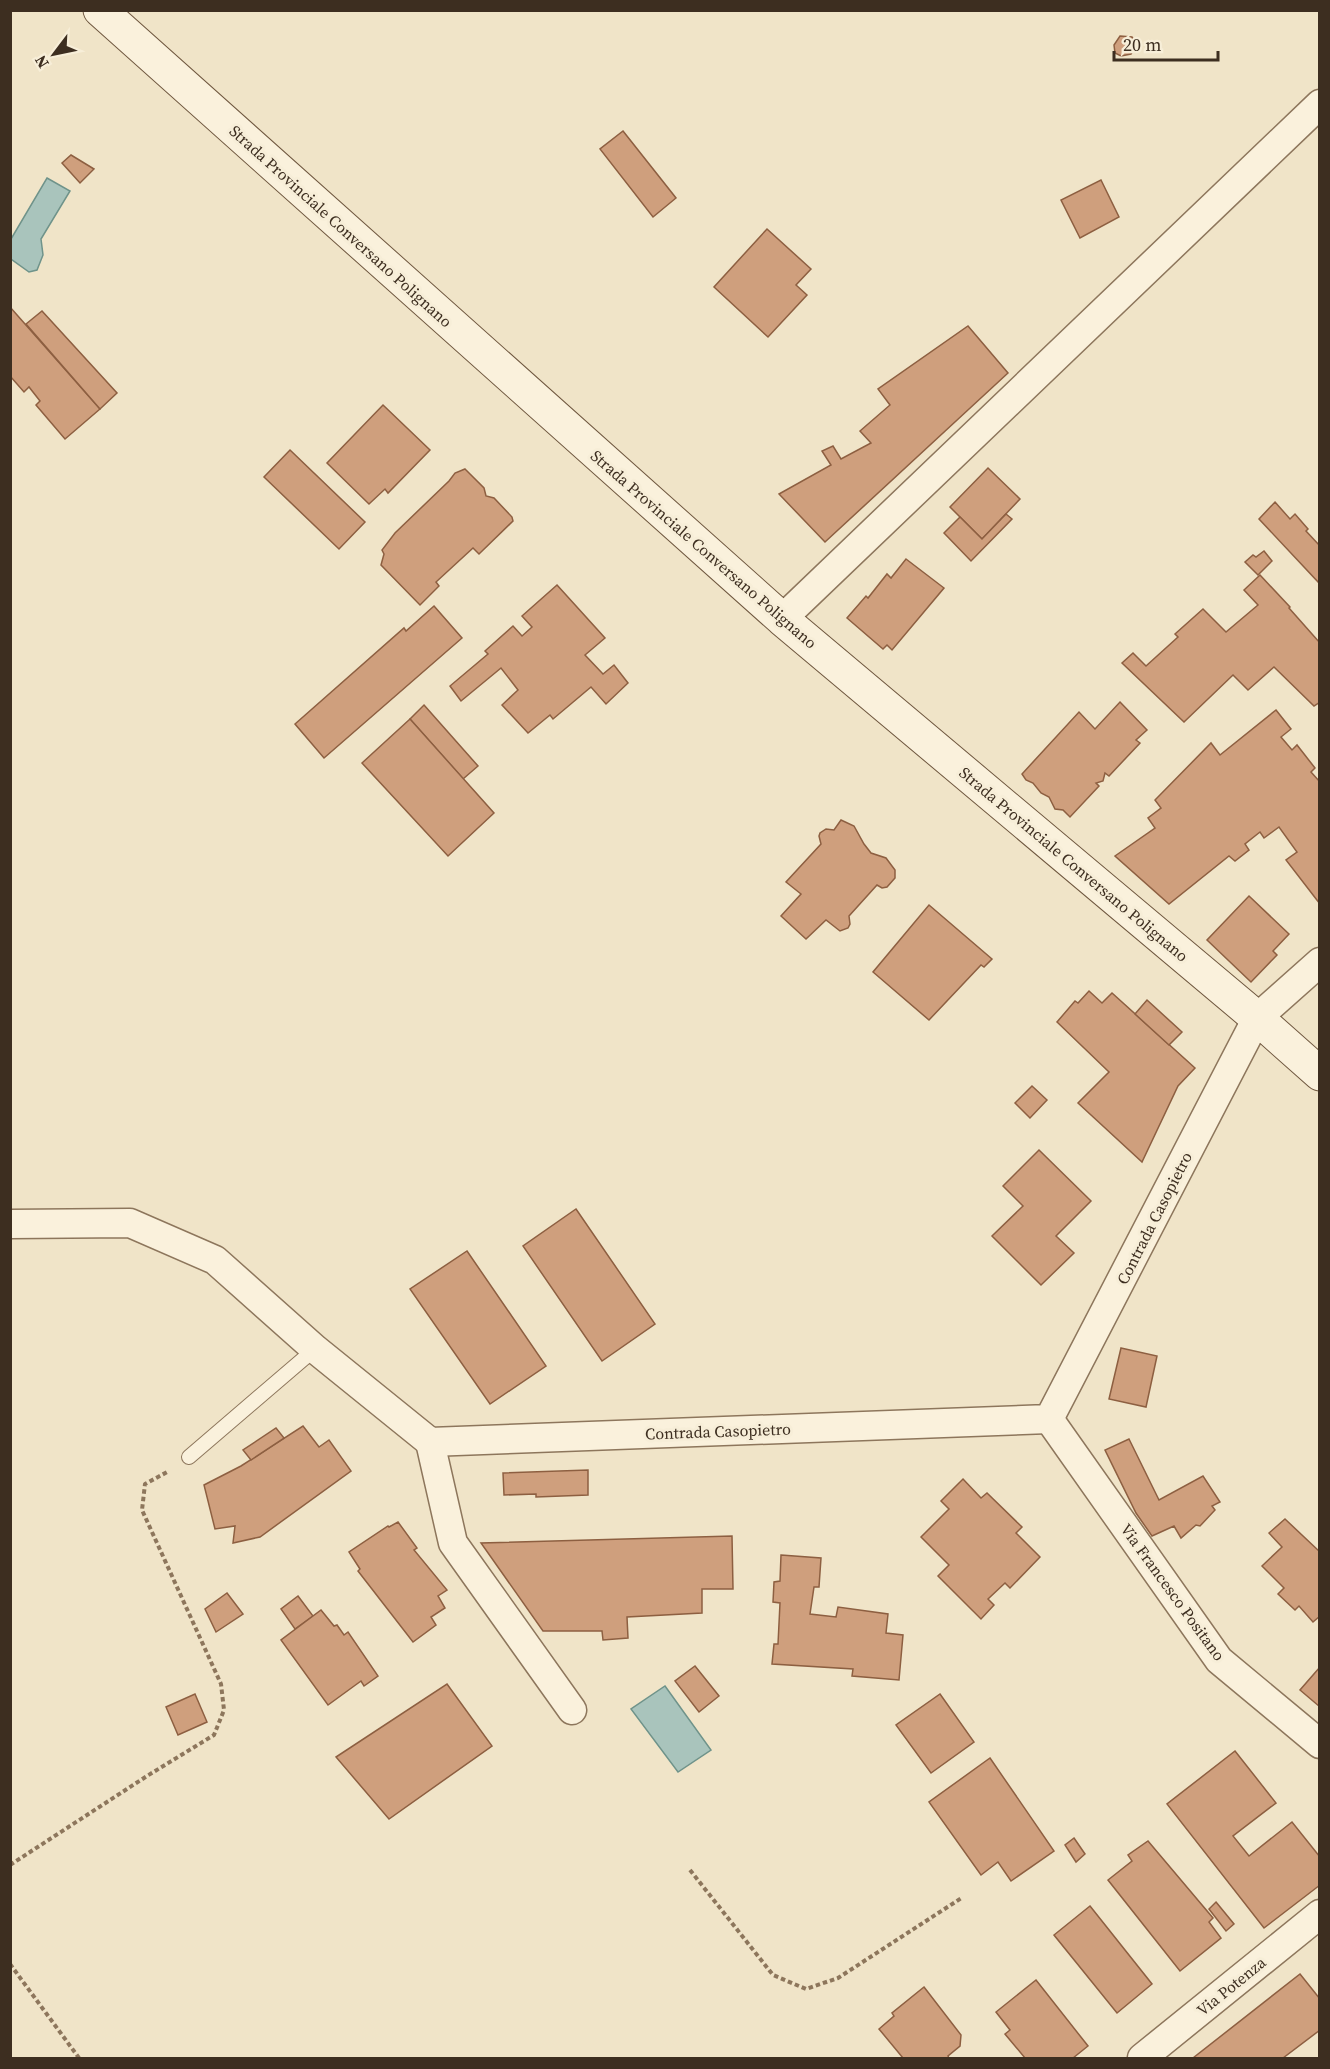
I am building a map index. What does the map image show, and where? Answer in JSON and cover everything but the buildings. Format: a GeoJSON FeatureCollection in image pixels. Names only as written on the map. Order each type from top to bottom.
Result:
{"type":"FeatureCollection","features":[{"type":"Feature","properties":{"kind":"main road","name":"Strada Provinciale Conversano Polignano"},"geometry":{"type":"LineString","coordinates":[[100,10],[782,619],[1257,1018],[1320,1074]]}},
{"type":"Feature","properties":{"kind":"street"},"geometry":{"type":"LineString","coordinates":[[782,619],[1320,104]]}},
{"type":"Feature","properties":{"kind":"street"},"geometry":{"type":"LineString","coordinates":[[1257,1018],[1320,962]]}},
{"type":"Feature","properties":{"kind":"street","name":"Contrada Casopietro"},"geometry":{"type":"LineString","coordinates":[[430,1442],[1049,1419],[1257,1018]]}},
{"type":"Feature","properties":{"kind":"street"},"geometry":{"type":"LineString","coordinates":[[10,1224],[130,1223],[215,1260],[315,1349],[430,1442],[453,1543],[572,1710]]}},
{"type":"Feature","properties":{"kind":"street","name":"Via Francesco Positano"},"geometry":{"type":"LineString","coordinates":[[1049,1419],[1219,1660],[1320,1744]]}},
{"type":"Feature","properties":{"kind":"street","name":"Via Potenza"},"geometry":{"type":"LineString","coordinates":[[1142,2058],[1320,1914]]}},
{"type":"Feature","properties":{"kind":"lane"},"geometry":{"type":"LineString","coordinates":[[189,1457],[315,1349]]}},
{"type":"Feature","properties":{"kind":"path"},"geometry":{"type":"LineString","coordinates":[[10,1865],[214,1735],[224,1710],[221,1684],[142,1510],[145,1484],[168,1472],[189,1457]]}},
{"type":"Feature","properties":{"kind":"path"},"geometry":{"type":"LineString","coordinates":[[690,1870],[773,1975],[806,1989],[838,1978],[963,1897]]}},
{"type":"Feature","properties":{"kind":"path"},"geometry":{"type":"LineString","coordinates":[[10,1964],[79,2058]]}},
{"type":"Feature","properties":{"kind":"water"},"geometry":{"type":"Polygon","coordinates":[[[47,178],[70,191],[41,239],[43,255],[37,270],[29,272],[11,259],[11,239],[47,178]]]}},
{"type":"Feature","properties":{"kind":"water"},"geometry":{"type":"Polygon","coordinates":[[[665,1686],[711,1750],[678,1772],[631,1709],[665,1686]]]}}]}
